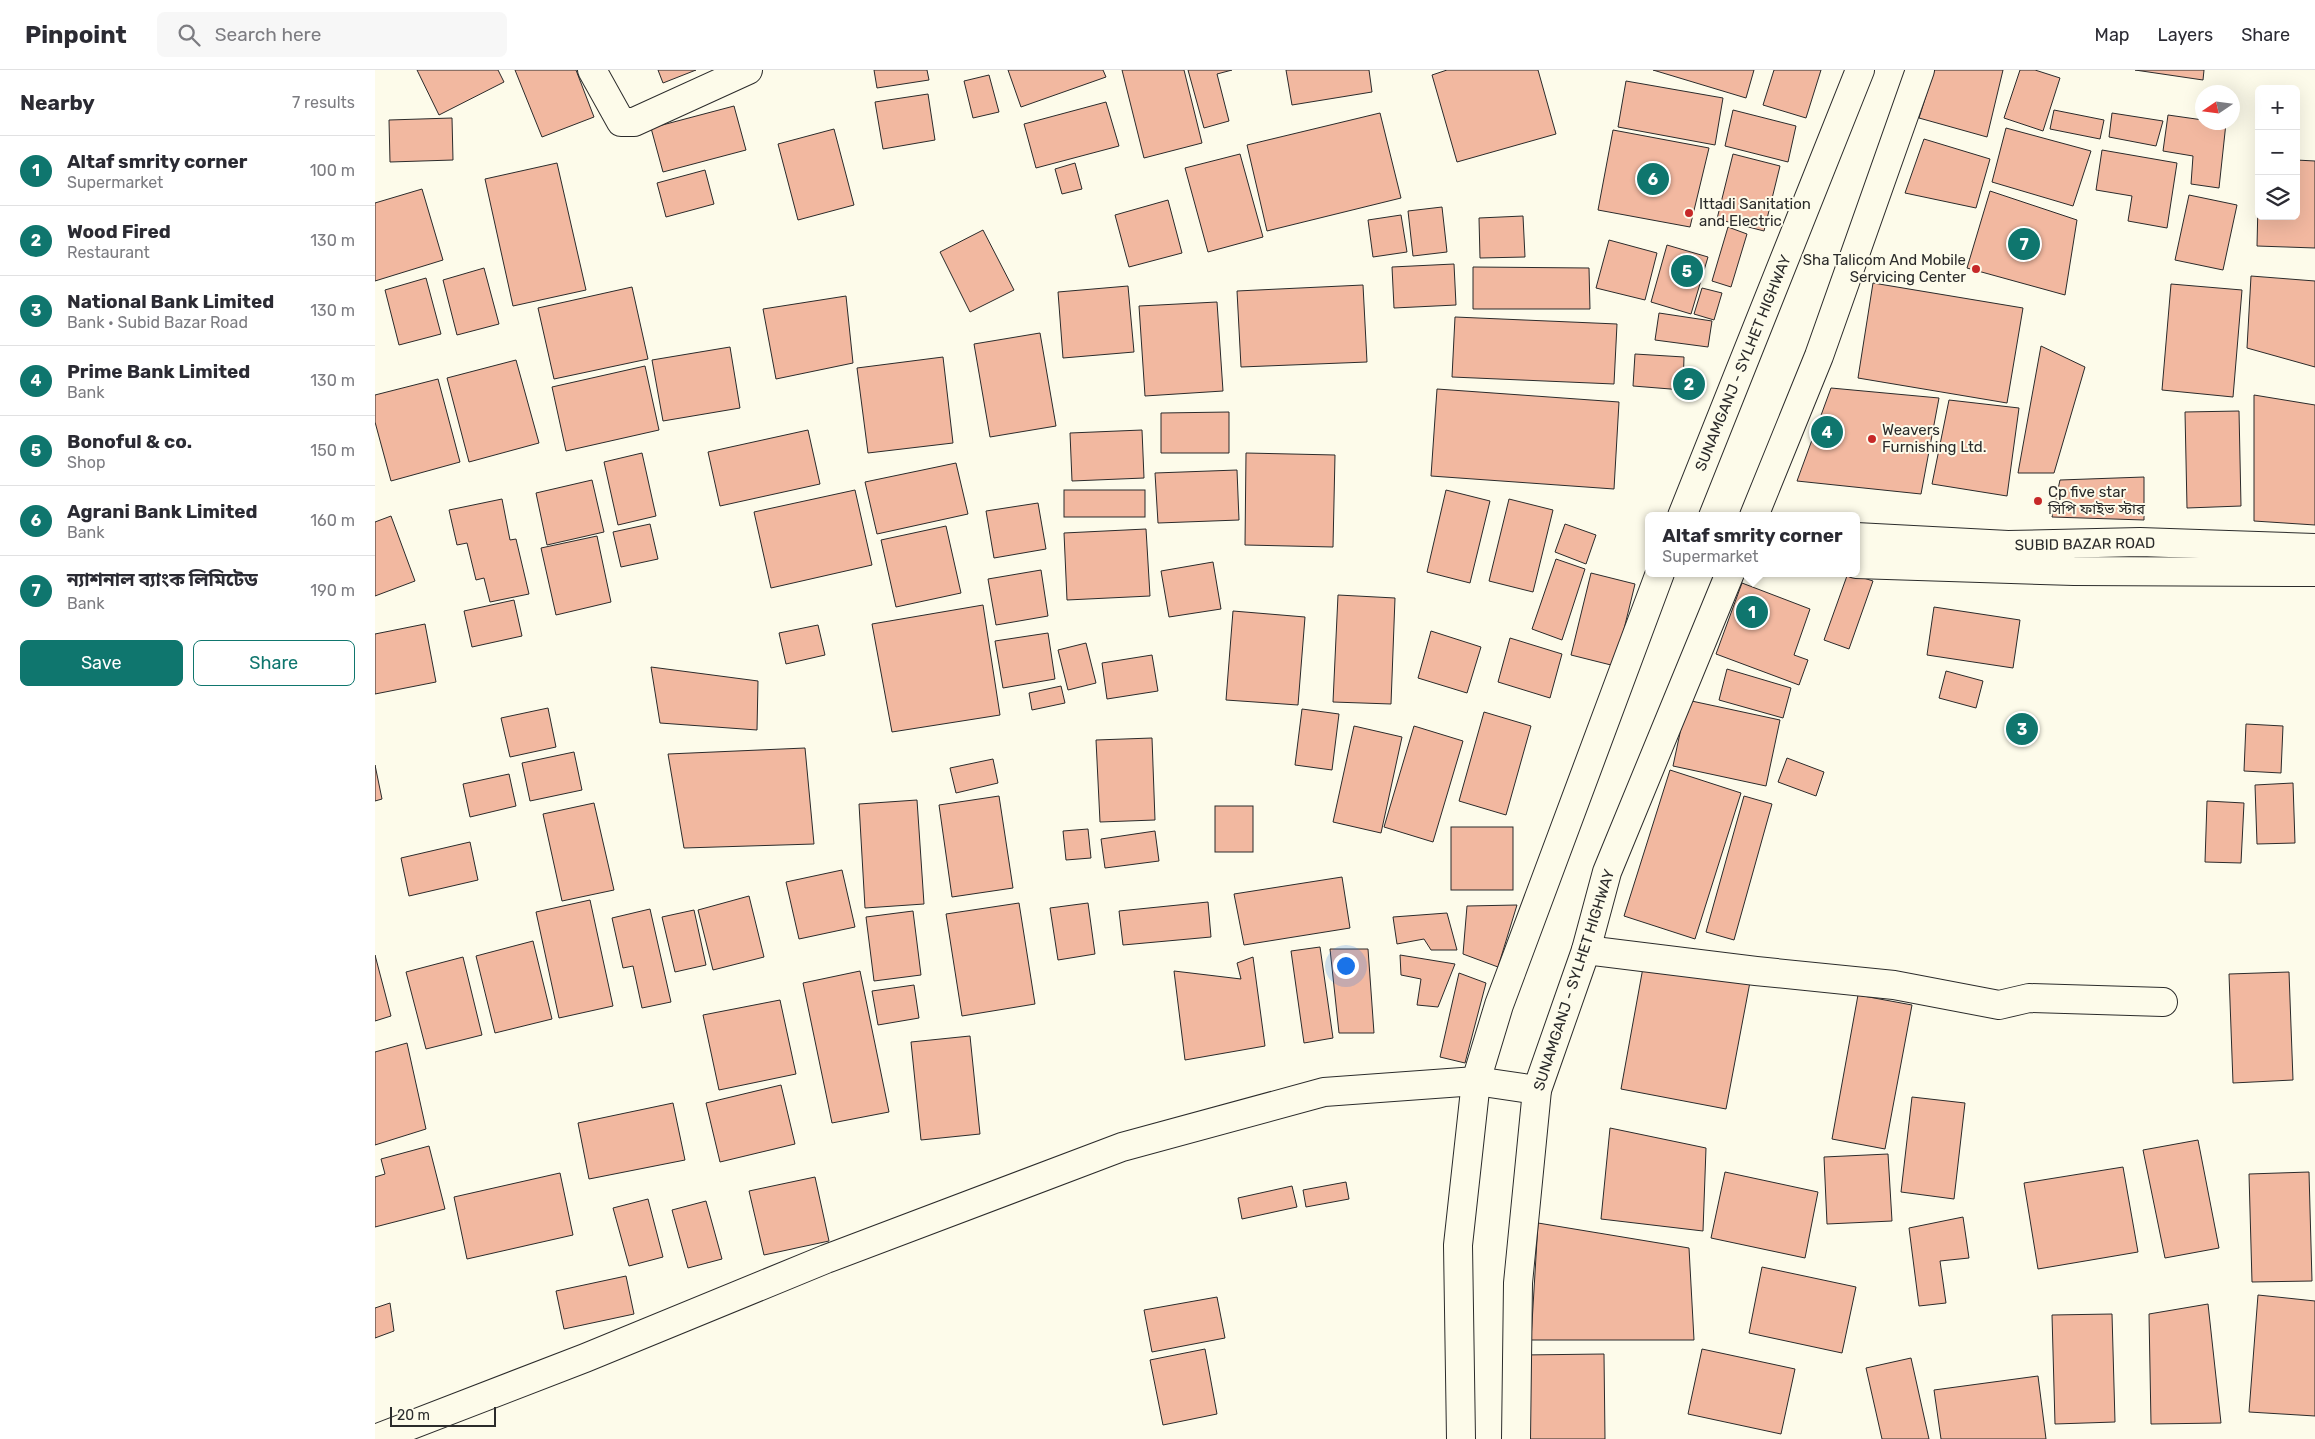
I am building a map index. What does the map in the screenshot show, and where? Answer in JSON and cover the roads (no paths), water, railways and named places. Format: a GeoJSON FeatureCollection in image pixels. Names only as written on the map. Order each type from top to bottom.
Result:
{"type":"FeatureCollection","features":[{"type":"Feature","properties":{"kind":"main road"},"geometry":{"type":"LineString","coordinates":[[592,70],[621,122],[634,122],[748,70]]}},
{"type":"Feature","properties":{"kind":"main road","name":"SUNAMGANJ - SYLHET HIGHWAY"},"geometry":{"type":"LineString","coordinates":[[1684,512],[1859,70]]}},
{"type":"Feature","properties":{"kind":"main road"},"geometry":{"type":"LineString","coordinates":[[1756,512],[1819,356],[1919,70]]}},
{"type":"Feature","properties":{"kind":"main road","name":"SUBID BAZAR ROAD"},"geometry":{"type":"LineString","coordinates":[[1860,537],[2008,545],[2140,542],[2315,548]]}},
{"type":"Feature","properties":{"kind":"main road","name":"SUBID BAZAR ROAD"},"geometry":{"type":"LineString","coordinates":[[1860,564],[2074,571],[2315,572]]}},
{"type":"Feature","properties":{"kind":"main road"},"geometry":{"type":"LineString","coordinates":[[1461,1439],[1458,1245],[1476,1081],[1499,1005],[1659,577]]}},
{"type":"Feature","properties":{"kind":"main road","name":"SUNAMGANJ - SYLHET HIGHWAY"},"geometry":{"type":"LineString","coordinates":[[1516,1439],[1518,1283],[1537,1090],[1586,950],[1607,872],[1728,577]]}},
{"type":"Feature","properties":{"kind":"main road"},"geometry":{"type":"LineString","coordinates":[[1586,950],[1756,971],[1893,985],[1999,1005],[2029,998],[2163,1002]]}},
{"type":"Feature","properties":{"kind":"main road"},"geometry":{"type":"LineString","coordinates":[[375,1439],[585,1358],[826,1259],[1122,1147],[1324,1092],[1476,1081],[1537,1090]]}},
{"type":"Feature","properties":{"kind":"place","name":"Agrani Bank Limited"},"geometry":{"type":"Point","coordinates":[1653,179]}},
{"type":"Feature","properties":{"kind":"place","name":"Ittadi Sanitation and Electric"},"geometry":{"type":"Point","coordinates":[1689,213]}},
{"type":"Feature","properties":{"kind":"place","name":"ন্যাশনাল ব্যাংক লিমিটেড"},"geometry":{"type":"Point","coordinates":[2024,244]}},
{"type":"Feature","properties":{"kind":"place","name":"Sha Talicom And Mobile Servicing Center"},"geometry":{"type":"Point","coordinates":[1976,269]}},
{"type":"Feature","properties":{"kind":"place","name":"Bonoful & co."},"geometry":{"type":"Point","coordinates":[1687,271]}},
{"type":"Feature","properties":{"kind":"place","name":"Wood Fired"},"geometry":{"type":"Point","coordinates":[1689,384]}},
{"type":"Feature","properties":{"kind":"place","name":"Prime Bank Limited"},"geometry":{"type":"Point","coordinates":[1827,432]}},
{"type":"Feature","properties":{"kind":"place","name":"Weavers Furnishing Ltd."},"geometry":{"type":"Point","coordinates":[1872,439]}},
{"type":"Feature","properties":{"kind":"place","name":"Cp five star সিপি ফাইভ স্টার"},"geometry":{"type":"Point","coordinates":[2038,501]}},
{"type":"Feature","properties":{"kind":"place","name":"Altaf smrity corner"},"geometry":{"type":"Point","coordinates":[1752,612]}},
{"type":"Feature","properties":{"kind":"place","name":"National Bank Limited"},"geometry":{"type":"Point","coordinates":[2022,729]}}]}
